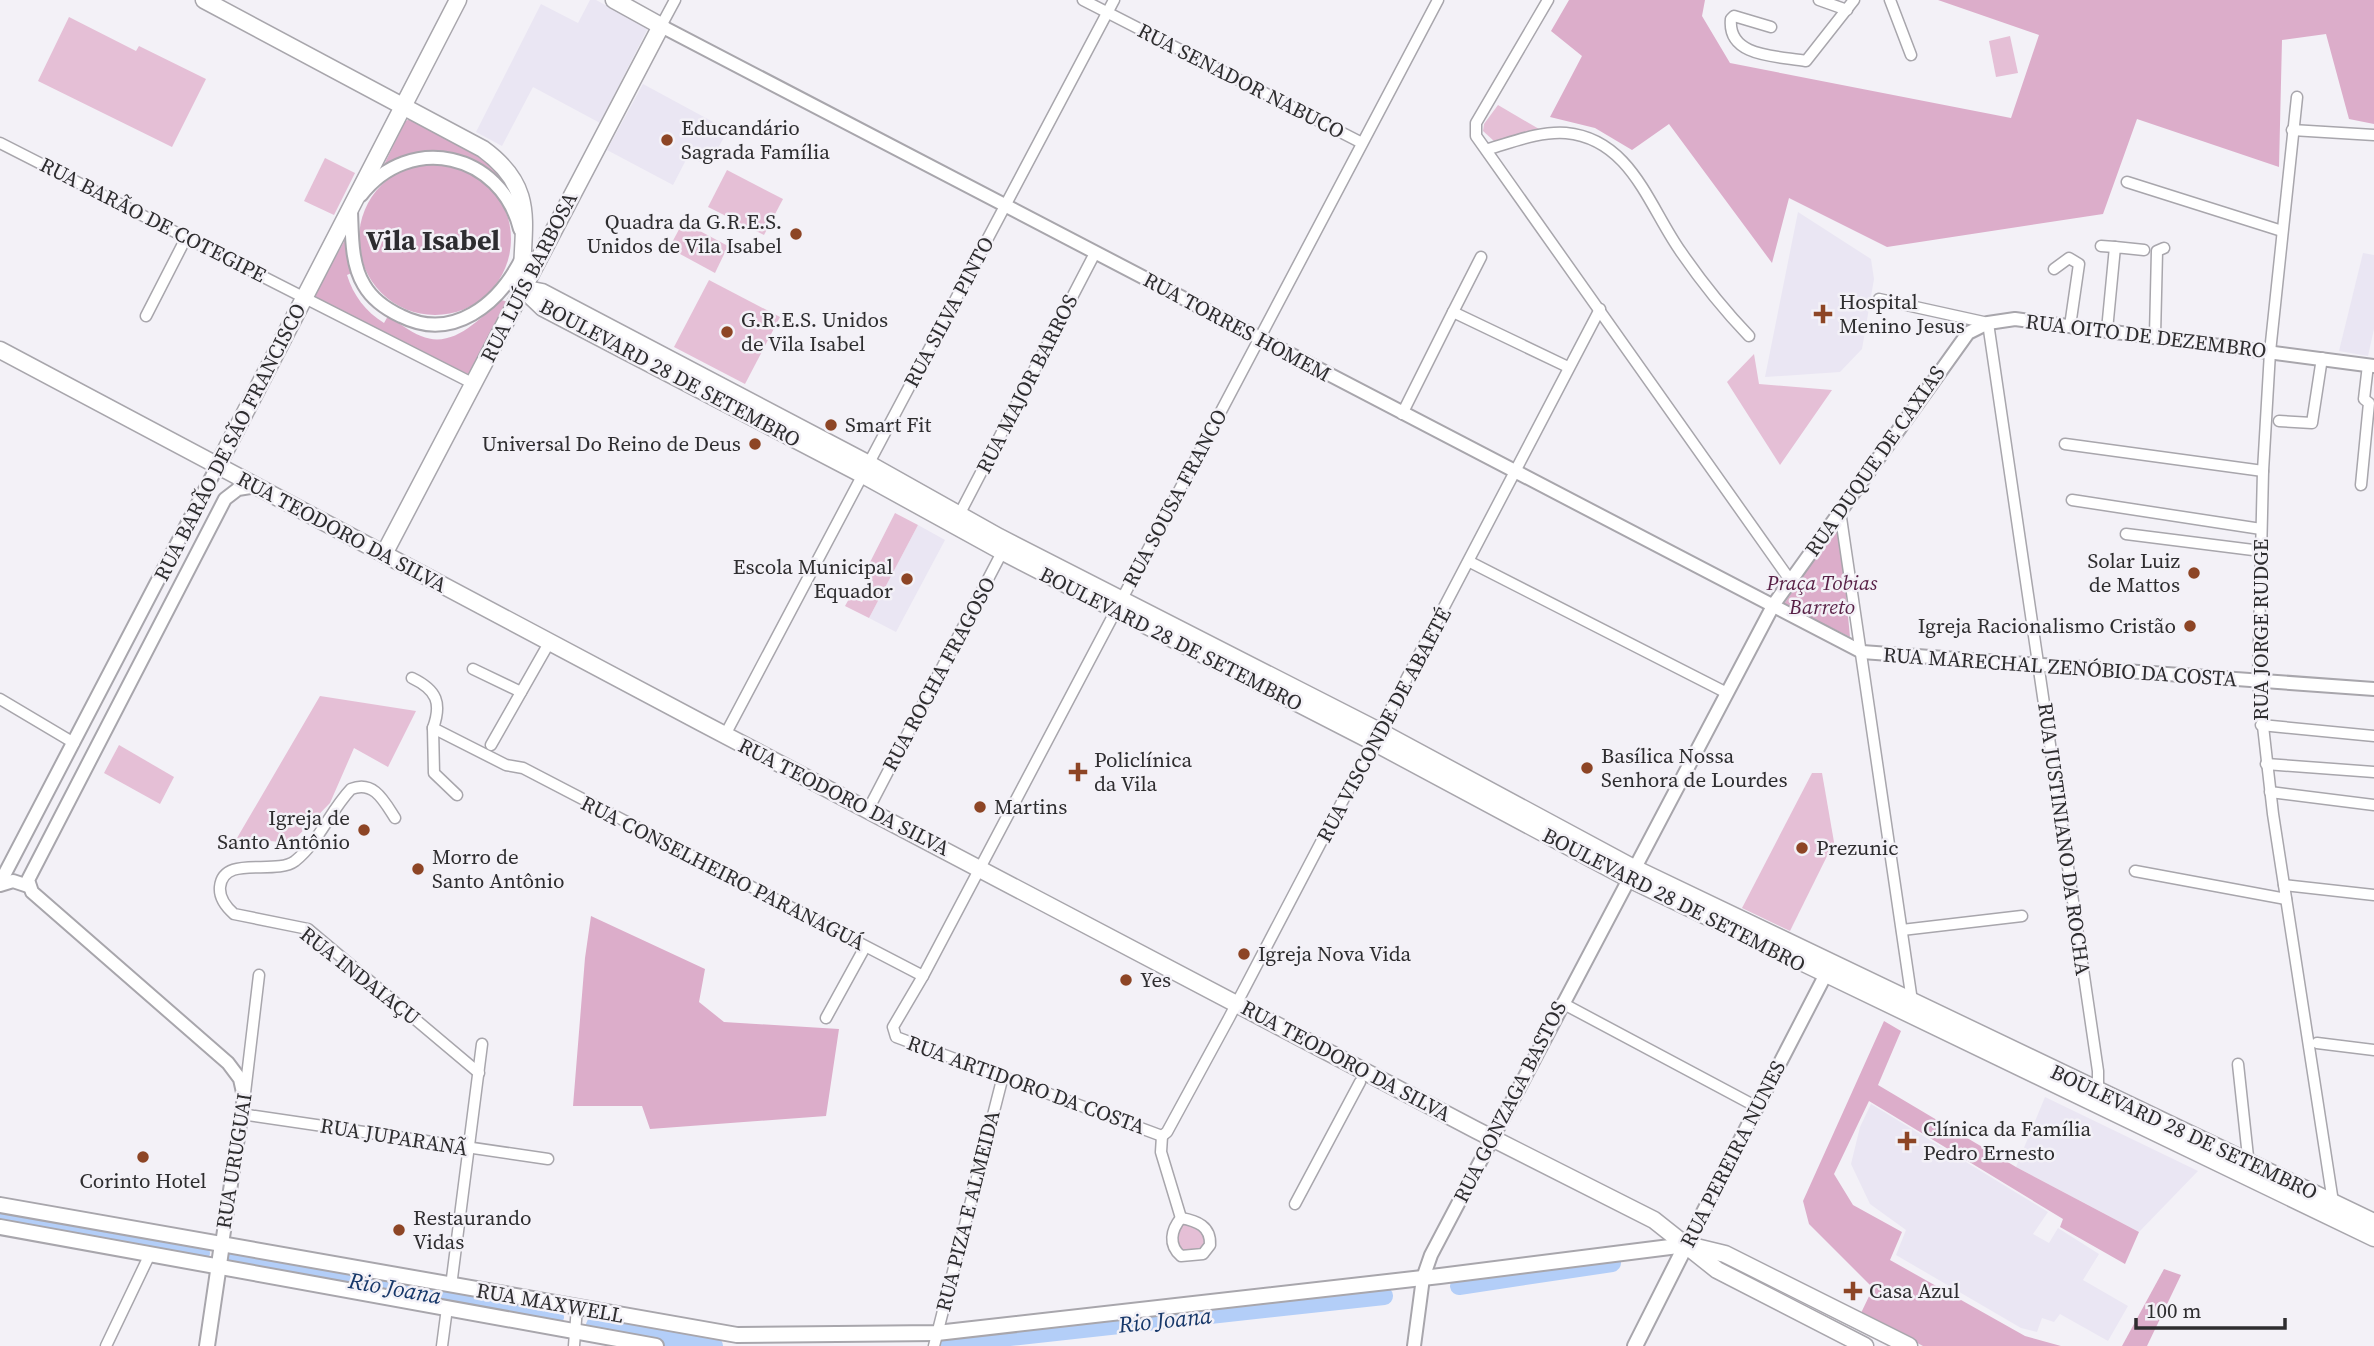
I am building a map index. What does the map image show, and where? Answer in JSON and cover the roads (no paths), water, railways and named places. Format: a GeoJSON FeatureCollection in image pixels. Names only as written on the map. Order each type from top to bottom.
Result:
{"type":"FeatureCollection","features":[{"type":"Feature","properties":{"kind":"main road"},"geometry":{"type":"LineString","coordinates":[[204,0],[483,149],[510,173],[525,207],[522,288]]}},
{"type":"Feature","properties":{"kind":"main road","name":"RUA BARÃO DE SÃO FRANCISCO"},"geometry":{"type":"LineString","coordinates":[[218,465],[458,0]]}},
{"type":"Feature","properties":{"kind":"main road","name":"RUA TORRES HOMEM"},"geometry":{"type":"LineString","coordinates":[[614,0],[661,26]]}},
{"type":"Feature","properties":{"kind":"main road","name":"RUA LUÍS BARBOSA"},"geometry":{"type":"LineString","coordinates":[[384,554],[661,26]]}},
{"type":"Feature","properties":{"kind":"main road","name":"BOULEVARD 28 DE SETEMBRO"},"geometry":{"type":"LineString","coordinates":[[522,288],[536,304],[959,515],[1000,544]]}},
{"type":"Feature","properties":{"kind":"main road","name":"RUA TEODORO DA SILVA"},"geometry":{"type":"LineString","coordinates":[[0,350],[549,643],[1491,1138],[1654,1220],[1717,1270],[1865,1346]]}},
{"type":"Feature","properties":{"kind":"main road","name":"BOULEVARD 28 DE SETEMBRO"},"geometry":{"type":"LineString","coordinates":[[866,470],[1000,544],[1378,737],[1630,873],[2248,1170],[2374,1238]]}},
{"type":"Feature","properties":{"kind":"main road","name":"BOULEVARD 28 DE SETEMBRO"},"geometry":{"type":"LineString","coordinates":[[1828,970],[1912,1001],[2094,1098]]}},
{"type":"Feature","properties":{"kind":"main road","name":"BOULEVARD 28 DE SETEMBRO"},"geometry":{"type":"LineString","coordinates":[[2248,1170],[2333,1202],[2374,1222]]}},
{"type":"Feature","properties":{"kind":"main road","name":"RUA MAXWELL"},"geometry":{"type":"LineString","coordinates":[[0,1205],[737,1335],[936,1339],[1686,1245]]}},
{"type":"Feature","properties":{"kind":"main road","name":"RUA MAXWELL"},"geometry":{"type":"LineString","coordinates":[[0,1227],[447,1308],[575,1338],[656,1346]]}},
{"type":"Feature","properties":{"kind":"main road","name":"RUA URUGUAI"},"geometry":{"type":"LineString","coordinates":[[207,1346],[222,1244]]}},
{"type":"Feature","properties":{"kind":"main road"},"geometry":{"type":"LineString","coordinates":[[1686,1245],[1725,1254],[1909,1346]]}},
{"type":"Feature","properties":{"kind":"main road","name":"RUA PEREIRA NUNES"},"geometry":{"type":"LineString","coordinates":[[1635,1346],[1686,1245]]}},
{"type":"Feature","properties":{"kind":"street","name":"RUA LUÍS BARBOSA"},"geometry":{"type":"LineString","coordinates":[[661,26],[675,0]]}},
{"type":"Feature","properties":{"kind":"street","name":"RUA SENADOR NABUCO"},"geometry":{"type":"LineString","coordinates":[[1083,0],[1362,143]]}},
{"type":"Feature","properties":{"kind":"street","name":"RUA SILVA PINTO"},"geometry":{"type":"LineString","coordinates":[[725,735],[1114,0]]}},
{"type":"Feature","properties":{"kind":"street","name":"RUA SOUSA FRANCO"},"geometry":{"type":"LineString","coordinates":[[892,1033],[1438,0]]}},
{"type":"Feature","properties":{"kind":"street"},"geometry":{"type":"LineString","coordinates":[[1548,0],[1476,123],[1476,136],[1488,149],[1790,580]]}},
{"type":"Feature","properties":{"kind":"street"},"geometry":{"type":"LineString","coordinates":[[1819,0],[1847,9]]}},
{"type":"Feature","properties":{"kind":"street"},"geometry":{"type":"LineString","coordinates":[[1771,27],[1734,16],[1731,19],[1734,40],[1740,45],[1756,53],[1806,61],[1854,0]]}},
{"type":"Feature","properties":{"kind":"street"},"geometry":{"type":"LineString","coordinates":[[1890,0],[1911,55]]}},
{"type":"Feature","properties":{"kind":"street","name":"RUA TORRES HOMEM"},"geometry":{"type":"LineString","coordinates":[[661,26],[1862,652]]}},
{"type":"Feature","properties":{"kind":"street","name":"RUA JORGE RUDGE"},"geometry":{"type":"LineString","coordinates":[[2297,97],[2270,352],[2263,471],[2258,682],[2270,792],[2333,1202]]}},
{"type":"Feature","properties":{"kind":"street"},"geometry":{"type":"LineString","coordinates":[[2292,130],[2374,135]]}},
{"type":"Feature","properties":{"kind":"street"},"geometry":{"type":"LineString","coordinates":[[1488,149],[1548,133],[1587,138],[1614,152],[1628,164],[1681,252],[1749,336]]}},
{"type":"Feature","properties":{"kind":"street","name":"RUA BARÃO DE COTEGIPE"},"geometry":{"type":"LineString","coordinates":[[0,144],[187,236],[474,384]]}},
{"type":"Feature","properties":{"kind":"street"},"geometry":{"type":"LineString","coordinates":[[426,157],[453,159],[486,175],[505,195],[517,219],[522,252],[512,277],[492,299],[464,321],[426,324],[395,313],[370,294],[360,278],[354,251],[353,206],[376,180],[406,163],[426,157]]}},
{"type":"Feature","properties":{"kind":"street"},"geometry":{"type":"LineString","coordinates":[[2127,182],[2282,231]]}},
{"type":"Feature","properties":{"kind":"street"},"geometry":{"type":"LineString","coordinates":[[146,316],[187,236]]}},
{"type":"Feature","properties":{"kind":"street"},"geometry":{"type":"LineString","coordinates":[[2101,246],[2144,250]]}},
{"type":"Feature","properties":{"kind":"street"},"geometry":{"type":"LineString","coordinates":[[2107,330],[2115,247]]}},
{"type":"Feature","properties":{"kind":"street"},"geometry":{"type":"LineString","coordinates":[[2155,336],[2157,251],[2164,248]]}},
{"type":"Feature","properties":{"kind":"street","name":"RUA MAJOR BARROS"},"geometry":{"type":"LineString","coordinates":[[959,515],[1095,253]]}},
{"type":"Feature","properties":{"kind":"street"},"geometry":{"type":"LineString","coordinates":[[1402,414],[1481,257]]}},
{"type":"Feature","properties":{"kind":"street"},"geometry":{"type":"LineString","coordinates":[[2053,269],[2069,258],[2078,264],[2070,326]]}},
{"type":"Feature","properties":{"kind":"street"},"geometry":{"type":"LineString","coordinates":[[492,299],[511,289],[522,288]]}},
{"type":"Feature","properties":{"kind":"street","name":"RUA OITO DE DEZEMBRO"},"geometry":{"type":"LineString","coordinates":[[1879,299],[1988,323],[2015,318],[2371,365]]}},
{"type":"Feature","properties":{"kind":"street","name":"RUA VISCONDE DE ABAETÉ"},"geometry":{"type":"LineString","coordinates":[[1162,1136],[1167,1132],[1237,1003],[1378,737],[1600,309]]}},
{"type":"Feature","properties":{"kind":"street"},"geometry":{"type":"LineString","coordinates":[[1453,312],[1568,367]]}},
{"type":"Feature","properties":{"kind":"street","name":"RUA DUQUE DE CAXIAS"},"geometry":{"type":"LineString","coordinates":[[1630,873],[1774,604],[1959,343],[1968,333],[1988,323]]}},
{"type":"Feature","properties":{"kind":"street","name":"RUA JUSTINIANO DA ROCHA"},"geometry":{"type":"LineString","coordinates":[[1988,323],[2039,663],[2094,1098]]}},
{"type":"Feature","properties":{"kind":"street"},"geometry":{"type":"LineString","coordinates":[[2279,421],[2312,423],[2322,358]]}},
{"type":"Feature","properties":{"kind":"street"},"geometry":{"type":"LineString","coordinates":[[2361,485],[2369,403],[2364,399],[2371,365]]}},
{"type":"Feature","properties":{"kind":"street"},"geometry":{"type":"LineString","coordinates":[[2065,444],[2263,471]]}},
{"type":"Feature","properties":{"kind":"street","name":"RUA BARÃO DE SÃO FRANCISCO"},"geometry":{"type":"LineString","coordinates":[[0,884],[218,465]]}},
{"type":"Feature","properties":{"kind":"street","name":"RUA BARÃO DE SÃO FRANCISCO"},"geometry":{"type":"LineString","coordinates":[[28,886],[31,872],[225,499],[238,489],[257,486]]}},
{"type":"Feature","properties":{"kind":"street"},"geometry":{"type":"LineString","coordinates":[[2072,500],[2261,529]]}},
{"type":"Feature","properties":{"kind":"street"},"geometry":{"type":"LineString","coordinates":[[1840,511],[1912,1001]]}},
{"type":"Feature","properties":{"kind":"street"},"geometry":{"type":"LineString","coordinates":[[2126,534],[2261,551]]}},
{"type":"Feature","properties":{"kind":"street","name":"RUA ROCHA FRAGOSO"},"geometry":{"type":"LineString","coordinates":[[868,810],[1000,544]]}},
{"type":"Feature","properties":{"kind":"street"},"geometry":{"type":"LineString","coordinates":[[1470,562],[1725,692]]}},
{"type":"Feature","properties":{"kind":"street"},"geometry":{"type":"LineString","coordinates":[[491,746],[549,643]]}},
{"type":"Feature","properties":{"kind":"street","name":"RUA MARECHAL ZENÓBIO DA COSTA"},"geometry":{"type":"LineString","coordinates":[[1862,652],[2374,689]]}},
{"type":"Feature","properties":{"kind":"street"},"geometry":{"type":"LineString","coordinates":[[473,668],[521,692]]}},
{"type":"Feature","properties":{"kind":"street"},"geometry":{"type":"LineString","coordinates":[[412,678],[428,686],[438,700],[439,711],[433,728],[434,773],[457,795]]}},
{"type":"Feature","properties":{"kind":"street"},"geometry":{"type":"LineString","coordinates":[[0,699],[84,750],[80,777]]}},
{"type":"Feature","properties":{"kind":"street"},"geometry":{"type":"LineString","coordinates":[[2261,725],[2374,736]]}},
{"type":"Feature","properties":{"kind":"street","name":"RUA CONSELHEIRO PARANAGUÁ"},"geometry":{"type":"LineString","coordinates":[[433,728],[506,765],[523,768],[923,976]]}},
{"type":"Feature","properties":{"kind":"street"},"geometry":{"type":"LineString","coordinates":[[2266,764],[2374,772]]}},
{"type":"Feature","properties":{"kind":"street","name":"RUA INDAIAÇU"},"geometry":{"type":"LineString","coordinates":[[395,818],[375,791],[366,786],[351,789],[310,846],[292,863],[266,869],[238,868],[226,872],[221,881],[220,892],[227,908],[249,919],[308,929],[479,1073]]}},
{"type":"Feature","properties":{"kind":"street"},"geometry":{"type":"LineString","coordinates":[[2270,792],[2374,805]]}},
{"type":"Feature","properties":{"kind":"street"},"geometry":{"type":"LineString","coordinates":[[11,863],[19,871],[31,872]]}},
{"type":"Feature","properties":{"kind":"street"},"geometry":{"type":"LineString","coordinates":[[2135,871],[2286,899]]}},
{"type":"Feature","properties":{"kind":"street","name":"RUA GONZAGA BASTOS"},"geometry":{"type":"LineString","coordinates":[[1414,1346],[1423,1278],[1431,1255],[1630,873]]}},
{"type":"Feature","properties":{"kind":"street"},"geometry":{"type":"LineString","coordinates":[[0,884],[13,881],[28,886],[228,1063],[240,1079],[244,1097]]}},
{"type":"Feature","properties":{"kind":"street"},"geometry":{"type":"LineString","coordinates":[[2284,885],[2374,895]]}},
{"type":"Feature","properties":{"kind":"street"},"geometry":{"type":"LineString","coordinates":[[1902,930],[2022,916]]}},
{"type":"Feature","properties":{"kind":"street"},"geometry":{"type":"LineString","coordinates":[[826,1018],[865,947]]}},
{"type":"Feature","properties":{"kind":"street","name":"RUA PEREIRA NUNES"},"geometry":{"type":"LineString","coordinates":[[1686,1245],[1828,970]]}},
{"type":"Feature","properties":{"kind":"street","name":"RUA URUGUAI"},"geometry":{"type":"LineString","coordinates":[[222,1244],[259,975]]}},
{"type":"Feature","properties":{"kind":"street"},"geometry":{"type":"LineString","coordinates":[[1562,1003],[1757,1107]]}},
{"type":"Feature","properties":{"kind":"street","name":"RUA ARTIDORO DA COSTA"},"geometry":{"type":"LineString","coordinates":[[892,1033],[897,1038],[1162,1136]]}},
{"type":"Feature","properties":{"kind":"street"},"geometry":{"type":"LineString","coordinates":[[2317,1043],[2374,1050]]}},
{"type":"Feature","properties":{"kind":"street"},"geometry":{"type":"LineString","coordinates":[[451,1286],[482,1044]]}},
{"type":"Feature","properties":{"kind":"street"},"geometry":{"type":"LineString","coordinates":[[2238,1063],[2248,1170]]}},
{"type":"Feature","properties":{"kind":"street","name":"RUA PIZA E ALMEIDA"},"geometry":{"type":"LineString","coordinates":[[936,1339],[1003,1076]]}},
{"type":"Feature","properties":{"kind":"street"},"geometry":{"type":"LineString","coordinates":[[1295,1203],[1360,1082]]}},
{"type":"Feature","properties":{"kind":"street","name":"RUA JUPARANÃ"},"geometry":{"type":"LineString","coordinates":[[241,1114],[548,1159]]}},
{"type":"Feature","properties":{"kind":"street"},"geometry":{"type":"LineString","coordinates":[[1162,1136],[1161,1152],[1181,1218],[1173,1231],[1174,1248],[1181,1256],[1203,1254],[1210,1245],[1209,1233],[1199,1223],[1181,1218]]}},
{"type":"Feature","properties":{"kind":"street"},"geometry":{"type":"LineString","coordinates":[[106,1346],[150,1254]]}},
{"type":"Feature","properties":{"kind":"street"},"geometry":{"type":"LineString","coordinates":[[575,1338],[577,1307]]}},
{"type":"Feature","properties":{"kind":"street"},"geometry":{"type":"LineString","coordinates":[[442,1346],[447,1308]]}},
{"type":"Feature","properties":{"kind":"waterway","name":"Rio Joana"},"geometry":{"type":"LineString","coordinates":[[0,1217],[201,1253]]}},
{"type":"Feature","properties":{"kind":"waterway","name":"Rio Joana"},"geometry":{"type":"LineString","coordinates":[[236,1259],[555,1317]]}},
{"type":"Feature","properties":{"kind":"waterway","name":"Rio Joana"},"geometry":{"type":"LineString","coordinates":[[1459,1286],[1612,1263]]}},
{"type":"Feature","properties":{"kind":"waterway","name":"Rio Joana"},"geometry":{"type":"LineString","coordinates":[[946,1344],[1384,1296]]}},
{"type":"Feature","properties":{"kind":"waterway","name":"Rio Joana"},"geometry":{"type":"LineString","coordinates":[[595,1325],[714,1346]]}},
{"type":"Feature","properties":{"kind":"place","name":"Educandário Sagrada Família"},"geometry":{"type":"Point","coordinates":[667,140]}},
{"type":"Feature","properties":{"kind":"place","name":"Quadra da G.R.E.S. Unidos de Vila Isabel"},"geometry":{"type":"Point","coordinates":[796,234]}},
{"type":"Feature","properties":{"kind":"place","name":"Hospital Menino Jesus"},"geometry":{"type":"Point","coordinates":[1823,314]}},
{"type":"Feature","properties":{"kind":"place","name":"G.R.E.S. Unidos de Vila Isabel"},"geometry":{"type":"Point","coordinates":[727,332]}},
{"type":"Feature","properties":{"kind":"place","name":"Smart Fit"},"geometry":{"type":"Point","coordinates":[831,425]}},
{"type":"Feature","properties":{"kind":"place","name":"Universal Do Reino de Deus"},"geometry":{"type":"Point","coordinates":[755,444]}},
{"type":"Feature","properties":{"kind":"place","name":"Solar Luiz de Mattos"},"geometry":{"type":"Point","coordinates":[2194,573]}},
{"type":"Feature","properties":{"kind":"place","name":"Escola Municipal Equador"},"geometry":{"type":"Point","coordinates":[907,579]}},
{"type":"Feature","properties":{"kind":"place","name":"Igreja Racionalismo Cristão"},"geometry":{"type":"Point","coordinates":[2190,626]}},
{"type":"Feature","properties":{"kind":"place","name":"Basílica Nossa Senhora de Lourdes"},"geometry":{"type":"Point","coordinates":[1587,768]}},
{"type":"Feature","properties":{"kind":"place","name":"Policlínica da Vila"},"geometry":{"type":"Point","coordinates":[1078,772]}},
{"type":"Feature","properties":{"kind":"place","name":"Martins"},"geometry":{"type":"Point","coordinates":[980,807]}},
{"type":"Feature","properties":{"kind":"place","name":"Igreja de Santo Antônio"},"geometry":{"type":"Point","coordinates":[364,830]}},
{"type":"Feature","properties":{"kind":"place","name":"Prezunic"},"geometry":{"type":"Point","coordinates":[1802,848]}},
{"type":"Feature","properties":{"kind":"place","name":"Morro de Santo Antônio"},"geometry":{"type":"Point","coordinates":[418,869]}},
{"type":"Feature","properties":{"kind":"place","name":"Igreja Nova Vida"},"geometry":{"type":"Point","coordinates":[1244,954]}},
{"type":"Feature","properties":{"kind":"place","name":"Yes"},"geometry":{"type":"Point","coordinates":[1126,980]}},
{"type":"Feature","properties":{"kind":"place","name":"Clínica da Família Pedro Ernesto"},"geometry":{"type":"Point","coordinates":[1907,1141]}},
{"type":"Feature","properties":{"kind":"place","name":"Corinto Hotel"},"geometry":{"type":"Point","coordinates":[143,1157]}},
{"type":"Feature","properties":{"kind":"place","name":"Restaurando Vidas"},"geometry":{"type":"Point","coordinates":[399,1230]}},
{"type":"Feature","properties":{"kind":"place","name":"Casa Azul"},"geometry":{"type":"Point","coordinates":[1853,1291]}},
{"type":"Feature","properties":{"kind":"district","name":"Vila Isabel"},"geometry":{"type":"Point","coordinates":[433,240]}},
{"type":"Feature","properties":{"kind":"park label","name":"Praça Tobias Barreto"},"geometry":{"type":"Point","coordinates":[1822,595]}}]}
